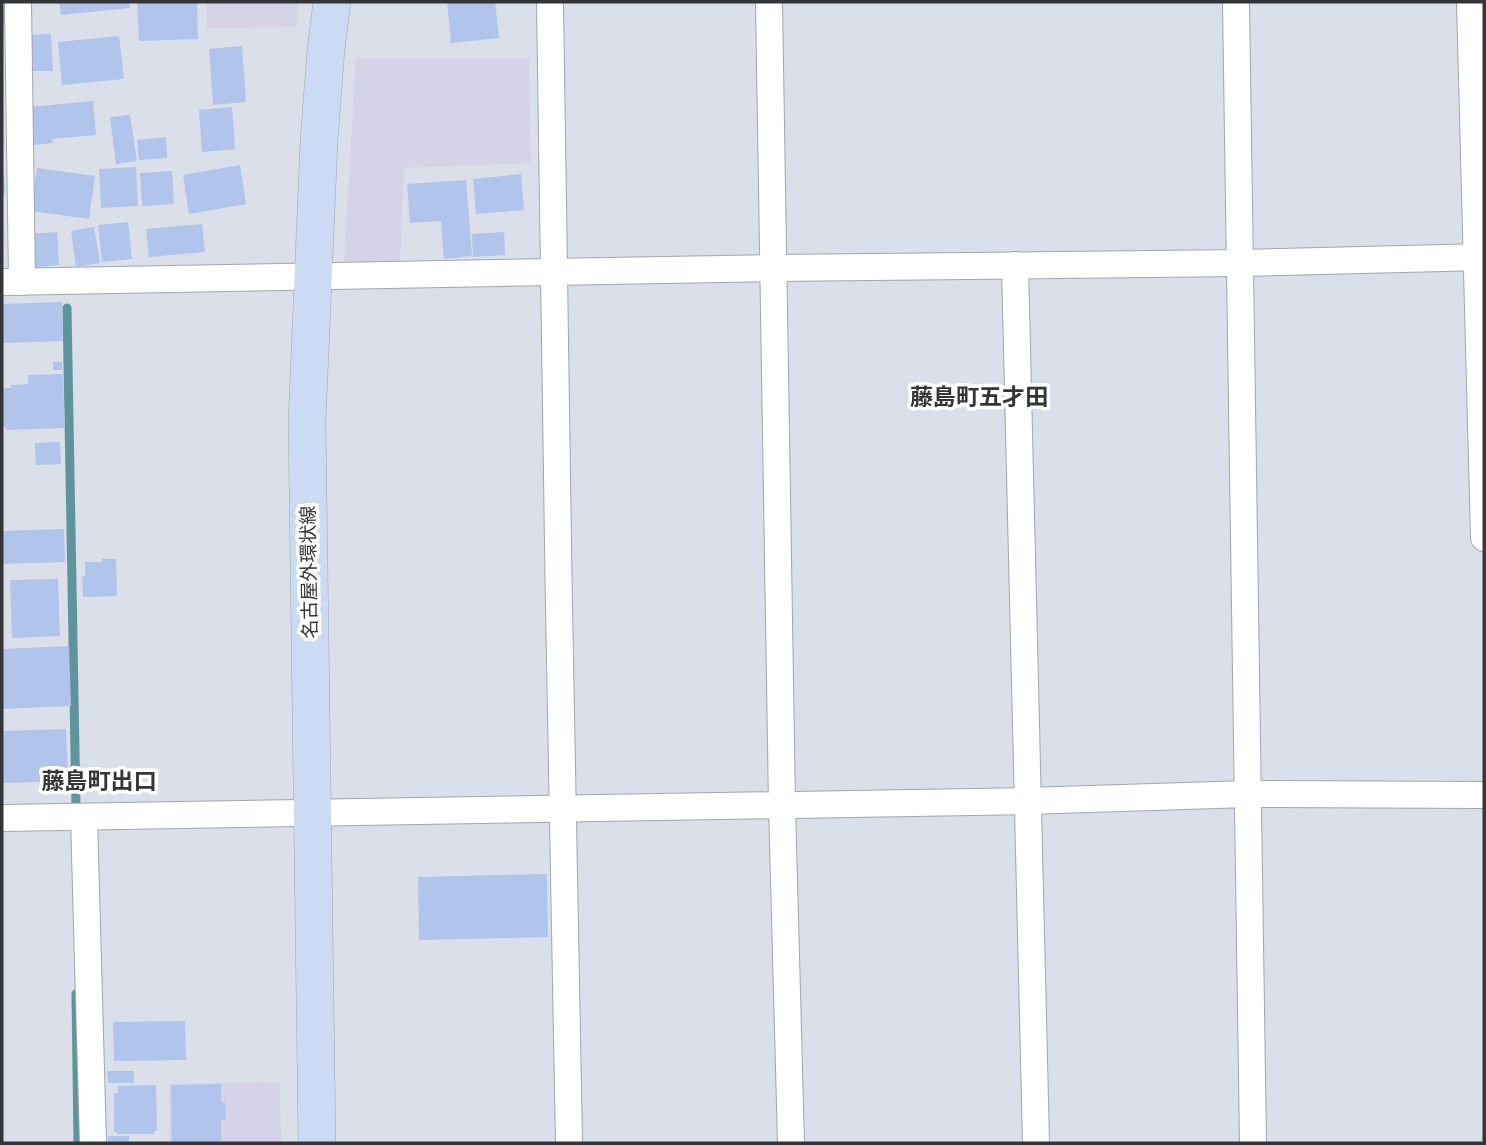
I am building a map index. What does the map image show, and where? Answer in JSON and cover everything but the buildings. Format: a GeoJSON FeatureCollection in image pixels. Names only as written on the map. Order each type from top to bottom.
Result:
{"type":"FeatureCollection","features":[{"type":"Feature","properties":{"kind":"main road","name":"名古屋外環状線"},"geometry":{"type":"LineString","coordinates":[[317,1143],[307,422],[319,141],[332,2]]}},
{"type":"Feature","properties":{"kind":"street"},"geometry":{"type":"LineString","coordinates":[[18,2],[12,282],[1480,257]]}},
{"type":"Feature","properties":{"kind":"street"},"geometry":{"type":"LineString","coordinates":[[550,2],[552,273],[569,1143]]}},
{"type":"Feature","properties":{"kind":"street"},"geometry":{"type":"LineString","coordinates":[[769,2],[782,805],[791,1143]]}},
{"type":"Feature","properties":{"kind":"street"},"geometry":{"type":"LineString","coordinates":[[1236,2],[1253,1143]]}},
{"type":"Feature","properties":{"kind":"street"},"geometry":{"type":"LineString","coordinates":[[1471,2],[1480,257],[1484,538]]}},
{"type":"Feature","properties":{"kind":"street"},"geometry":{"type":"LineString","coordinates":[[1015,265],[1036,1143]]}},
{"type":"Feature","properties":{"kind":"street"},"geometry":{"type":"LineString","coordinates":[[2,818],[1027,801],[1248,794],[1484,795]]}},
{"type":"Feature","properties":{"kind":"street"},"geometry":{"type":"LineString","coordinates":[[84,817],[93,1143]]}},
{"type":"Feature","properties":{"kind":"shaded area"},"geometry":{"type":"Polygon","coordinates":[[[206,2],[299,2],[296,27],[207,28],[206,2]]]}},
{"type":"Feature","properties":{"kind":"shaded area"},"geometry":{"type":"Polygon","coordinates":[[[356,58],[529,58],[531,163],[404,168],[400,262],[344,263],[356,58]]]}},
{"type":"Feature","properties":{"kind":"shaded area"},"geometry":{"type":"Polygon","coordinates":[[[280,1082],[281,1143],[170,1143],[169,1084],[280,1082]]]}},
{"type":"Feature","properties":{"kind":"waterway"},"geometry":{"type":"LineString","coordinates":[[67,308],[76,807]]}},
{"type":"Feature","properties":{"kind":"waterway"},"geometry":{"type":"LineString","coordinates":[[76,994],[78,1143]]}},
{"type":"Feature","properties":{"kind":"district","name":"藤島町五才田"},"geometry":{"type":"Point","coordinates":[979,397]}},
{"type":"Feature","properties":{"kind":"district","name":"藤島町出口"},"geometry":{"type":"Point","coordinates":[99,781]}}]}
